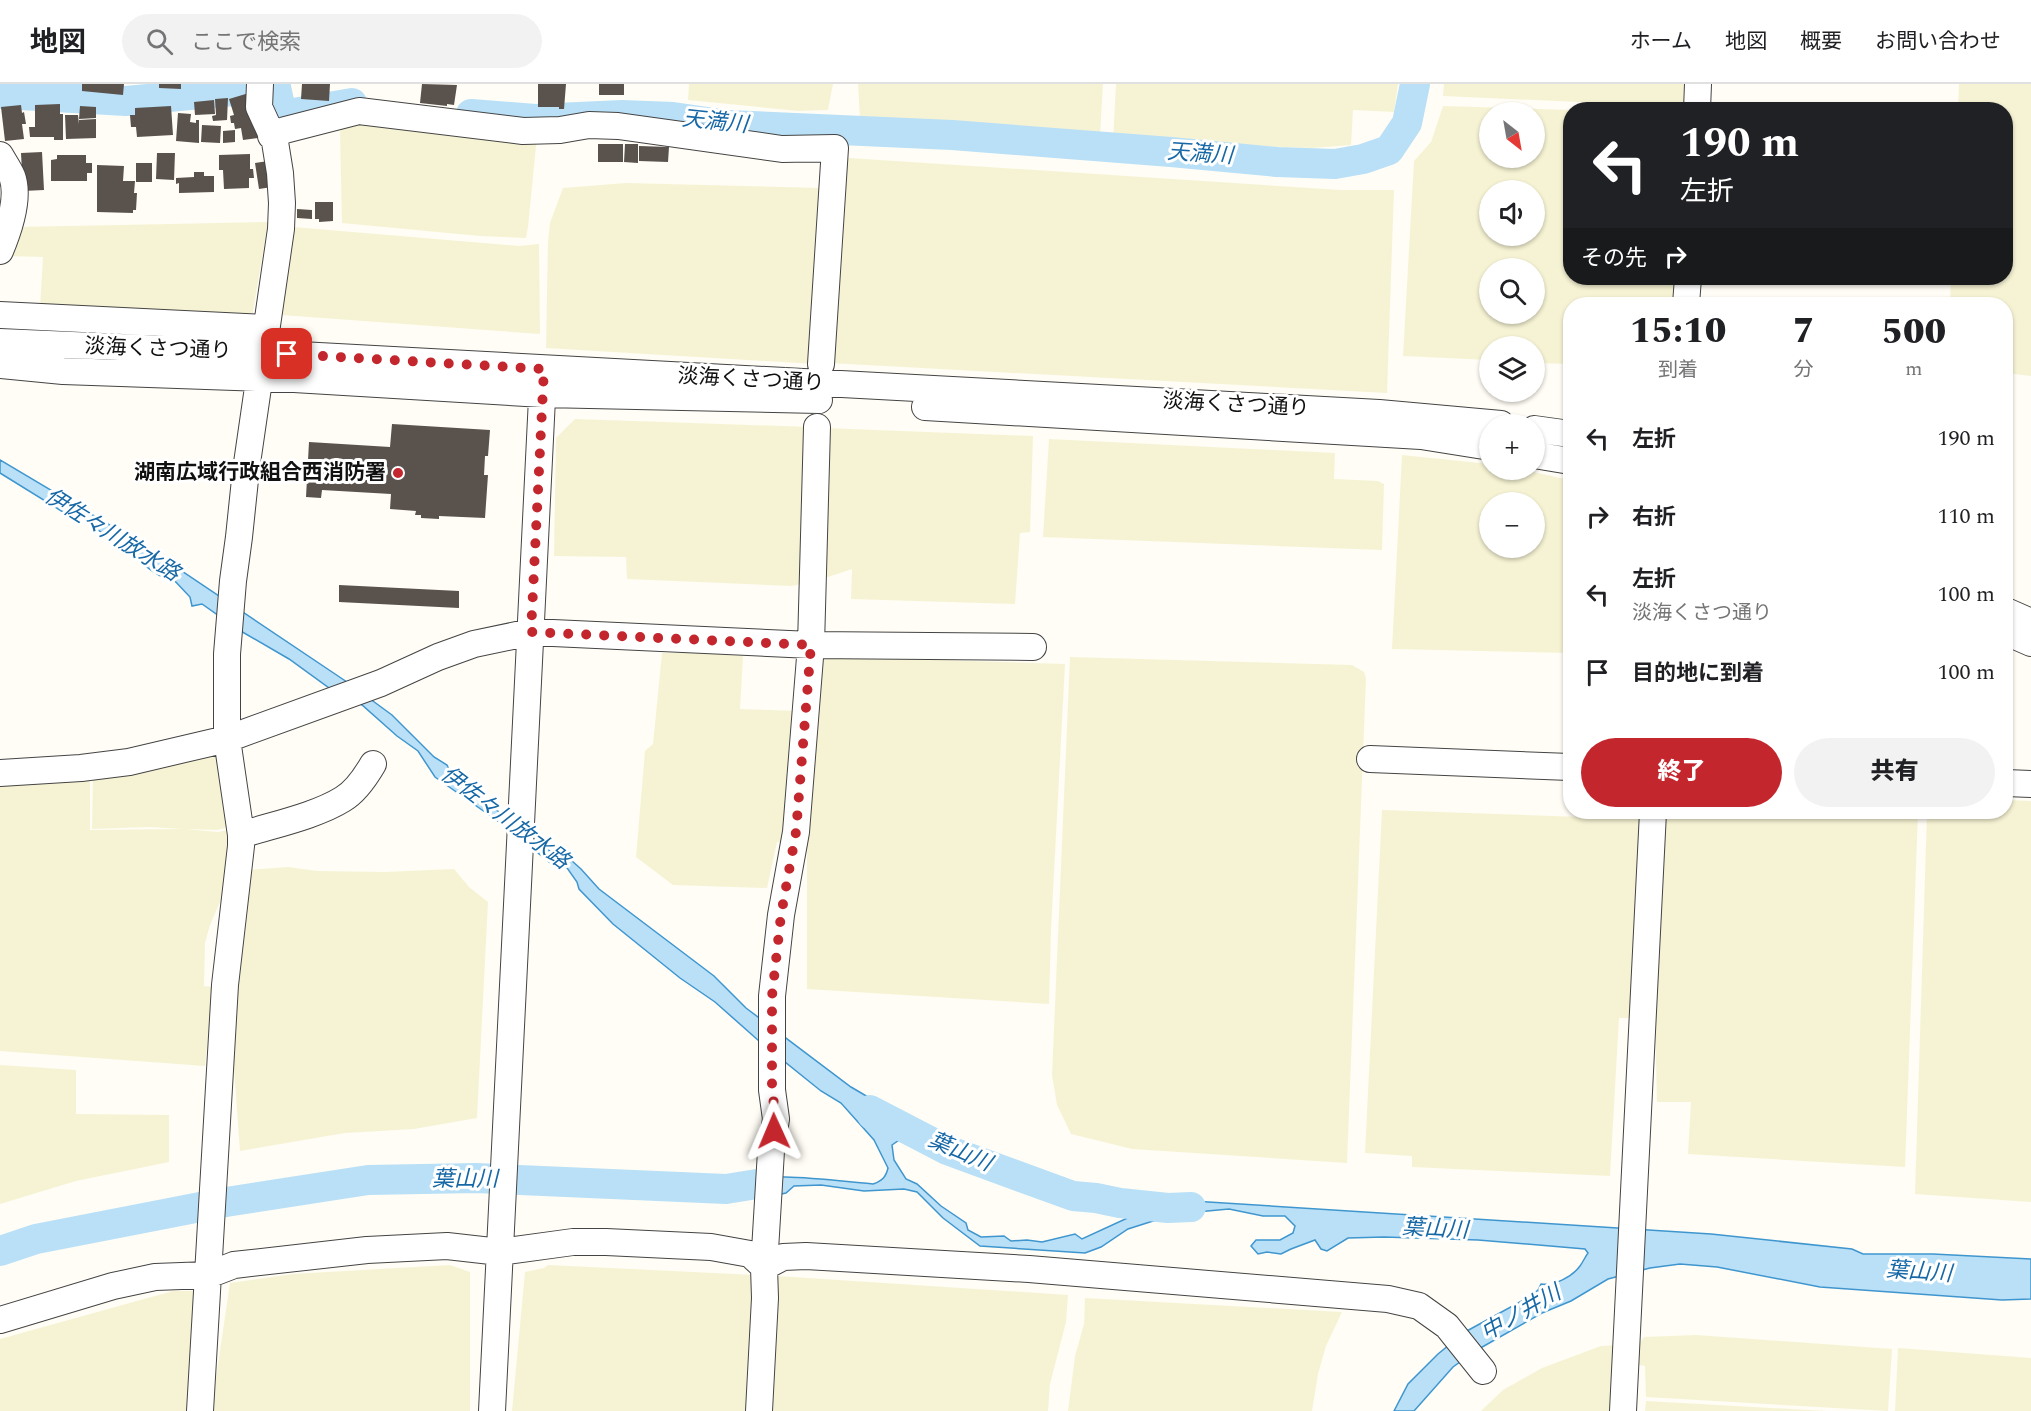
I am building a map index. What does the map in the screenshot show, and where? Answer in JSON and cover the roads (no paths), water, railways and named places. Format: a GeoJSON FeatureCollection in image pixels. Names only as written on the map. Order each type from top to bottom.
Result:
{"type":"FeatureCollection","features":[{"type":"Feature","properties":{"kind":"street"},"geometry":{"type":"LineString","coordinates":[[200,1411],[225,985],[242,835],[227,739],[227,654],[246,470],[281,229],[282,203],[275,141],[258,107],[261,84]]}},
{"type":"Feature","properties":{"kind":"street"},"geometry":{"type":"LineString","coordinates":[[1697,102],[1698,84]]}},
{"type":"Feature","properties":{"kind":"street"},"geometry":{"type":"LineString","coordinates":[[272,136],[285,130],[359,111],[524,131],[560,130],[589,125],[618,126],[782,149],[835,148],[821,364]]}},
{"type":"Feature","properties":{"kind":"street"},"geometry":{"type":"LineString","coordinates":[[0,155],[12,177],[14,189],[8,230],[0,251]]}},
{"type":"Feature","properties":{"kind":"street"},"geometry":{"type":"LineString","coordinates":[[0,315],[263,353]]}},
{"type":"Feature","properties":{"kind":"street","name":"淡海くさつ通り"},"geometry":{"type":"LineString","coordinates":[[0,342],[263,353],[543,381],[814,400],[1421,436],[1479,445]]}},
{"type":"Feature","properties":{"kind":"street","name":"淡海くさつ通り"},"geometry":{"type":"LineString","coordinates":[[0,365],[63,371],[263,353]]}},
{"type":"Feature","properties":{"kind":"street"},"geometry":{"type":"LineString","coordinates":[[492,1411],[543,381]]}},
{"type":"Feature","properties":{"kind":"street","name":"淡海くさつ通り"},"geometry":{"type":"LineString","coordinates":[[543,381],[1379,413],[1479,422]]}},
{"type":"Feature","properties":{"kind":"street"},"geometry":{"type":"LineString","coordinates":[[759,1411],[765,1298],[764,1267],[771,1151],[776,1119],[772,1083],[772,996],[781,915],[796,832],[811,645],[816,427]]}},
{"type":"Feature","properties":{"kind":"street"},"geometry":{"type":"LineString","coordinates":[[1545,431],[1563,433]]}},
{"type":"Feature","properties":{"kind":"street"},"geometry":{"type":"LineString","coordinates":[[1545,457],[1563,460]]}},
{"type":"Feature","properties":{"kind":"street"},"geometry":{"type":"LineString","coordinates":[[2013,614],[2031,622]]}},
{"type":"Feature","properties":{"kind":"street"},"geometry":{"type":"LineString","coordinates":[[0,773],[81,768],[129,762],[227,739],[381,683],[438,657],[474,644],[531,632],[811,645],[1033,648]]}},
{"type":"Feature","properties":{"kind":"street"},"geometry":{"type":"LineString","coordinates":[[2013,635],[2031,643]]}},
{"type":"Feature","properties":{"kind":"street"},"geometry":{"type":"LineString","coordinates":[[1370,759],[1563,767]]}},
{"type":"Feature","properties":{"kind":"street"},"geometry":{"type":"LineString","coordinates":[[242,835],[345,799],[366,776],[373,764]]}},
{"type":"Feature","properties":{"kind":"street"},"geometry":{"type":"LineString","coordinates":[[2013,783],[2031,784]]}},
{"type":"Feature","properties":{"kind":"street"},"geometry":{"type":"LineString","coordinates":[[1623,1411],[1653,819]]}},
{"type":"Feature","properties":{"kind":"street"},"geometry":{"type":"LineString","coordinates":[[0,1320],[113,1286],[155,1277],[208,1272],[234,1265],[367,1250],[447,1246],[500,1252],[573,1242],[711,1247],[750,1254],[764,1267]]}},
{"type":"Feature","properties":{"kind":"street"},"geometry":{"type":"LineString","coordinates":[[764,1267],[783,1257],[817,1257],[1029,1269],[1388,1299],[1419,1305],[1447,1326],[1483,1371]]}},
{"type":"Feature","properties":{"kind":"water"},"geometry":{"type":"Polygon","coordinates":[[[0,460],[140,543],[347,682],[392,715],[434,757],[447,765],[452,776],[554,854],[562,852],[599,889],[714,976],[746,1008],[851,1087],[904,1118],[899,1140],[892,1145],[894,1160],[906,1179],[917,1184],[941,1206],[966,1223],[968,1230],[981,1237],[1004,1236],[1011,1241],[1042,1242],[1075,1234],[1082,1239],[1147,1210],[1161,1199],[1711,1234],[1852,1249],[1863,1254],[1933,1254],[2031,1259],[2031,1299],[2002,1300],[1820,1287],[1717,1267],[1680,1264],[1650,1268],[1608,1279],[1571,1301],[1542,1313],[1477,1350],[1453,1367],[1414,1411],[1394,1411],[1408,1384],[1438,1354],[1465,1332],[1531,1296],[1541,1284],[1557,1282],[1572,1274],[1588,1253],[1585,1249],[1478,1240],[1384,1237],[1348,1238],[1327,1251],[1321,1249],[1315,1240],[1281,1254],[1267,1252],[1258,1254],[1251,1246],[1256,1240],[1280,1240],[1293,1233],[1295,1226],[1285,1216],[1263,1216],[1229,1209],[1175,1214],[1128,1229],[1101,1247],[1085,1253],[980,1246],[943,1218],[917,1192],[904,1189],[864,1191],[821,1185],[794,1186],[786,1193],[762,1198],[734,1191],[719,1193],[729,1184],[760,1178],[800,1178],[873,1184],[883,1178],[888,1168],[874,1140],[841,1103],[821,1091],[715,1002],[680,978],[613,924],[579,889],[565,865],[554,866],[502,824],[435,777],[418,751],[362,705],[332,690],[289,659],[239,630],[202,604],[192,606],[190,597],[172,578],[167,580],[152,571],[81,517],[63,512],[0,473],[0,460]]]}},
{"type":"Feature","properties":{"kind":"waterway","name":"天満川"},"geometry":{"type":"LineString","coordinates":[[2,84],[3,94],[126,101],[276,87],[282,115],[352,103]]}},
{"type":"Feature","properties":{"kind":"waterway","name":"天満川"},"geometry":{"type":"LineString","coordinates":[[471,114],[535,119],[622,115],[673,117],[728,125],[952,135],[1277,162],[1335,164],[1363,159],[1389,150],[1407,123],[1415,84]]}},
{"type":"Feature","properties":{"kind":"waterway","name":"葉山川"},"geometry":{"type":"LineString","coordinates":[[872,1115],[870,1110],[947,1150],[1073,1196],[1168,1208],[1191,1207]]}},
{"type":"Feature","properties":{"kind":"waterway","name":"葉山川"},"geometry":{"type":"LineString","coordinates":[[0,1251],[36,1239],[226,1202],[368,1180],[476,1178],[726,1189],[763,1183]]}},
{"type":"Feature","properties":{"kind":"place","name":"湖南広域行政組合西消防署"},"geometry":{"type":"Point","coordinates":[398,473]}},
{"type":"Feature","properties":{"kind":"water label","name":"伊佐々川放水路"},"geometry":{"type":"Point","coordinates":[112,535]}},
{"type":"Feature","properties":{"kind":"water label","name":"伊佐々川放水路"},"geometry":{"type":"Point","coordinates":[505,818]}},
{"type":"Feature","properties":{"kind":"water label","name":"中ノ井川"},"geometry":{"type":"Point","coordinates":[1521,1313]}}]}
